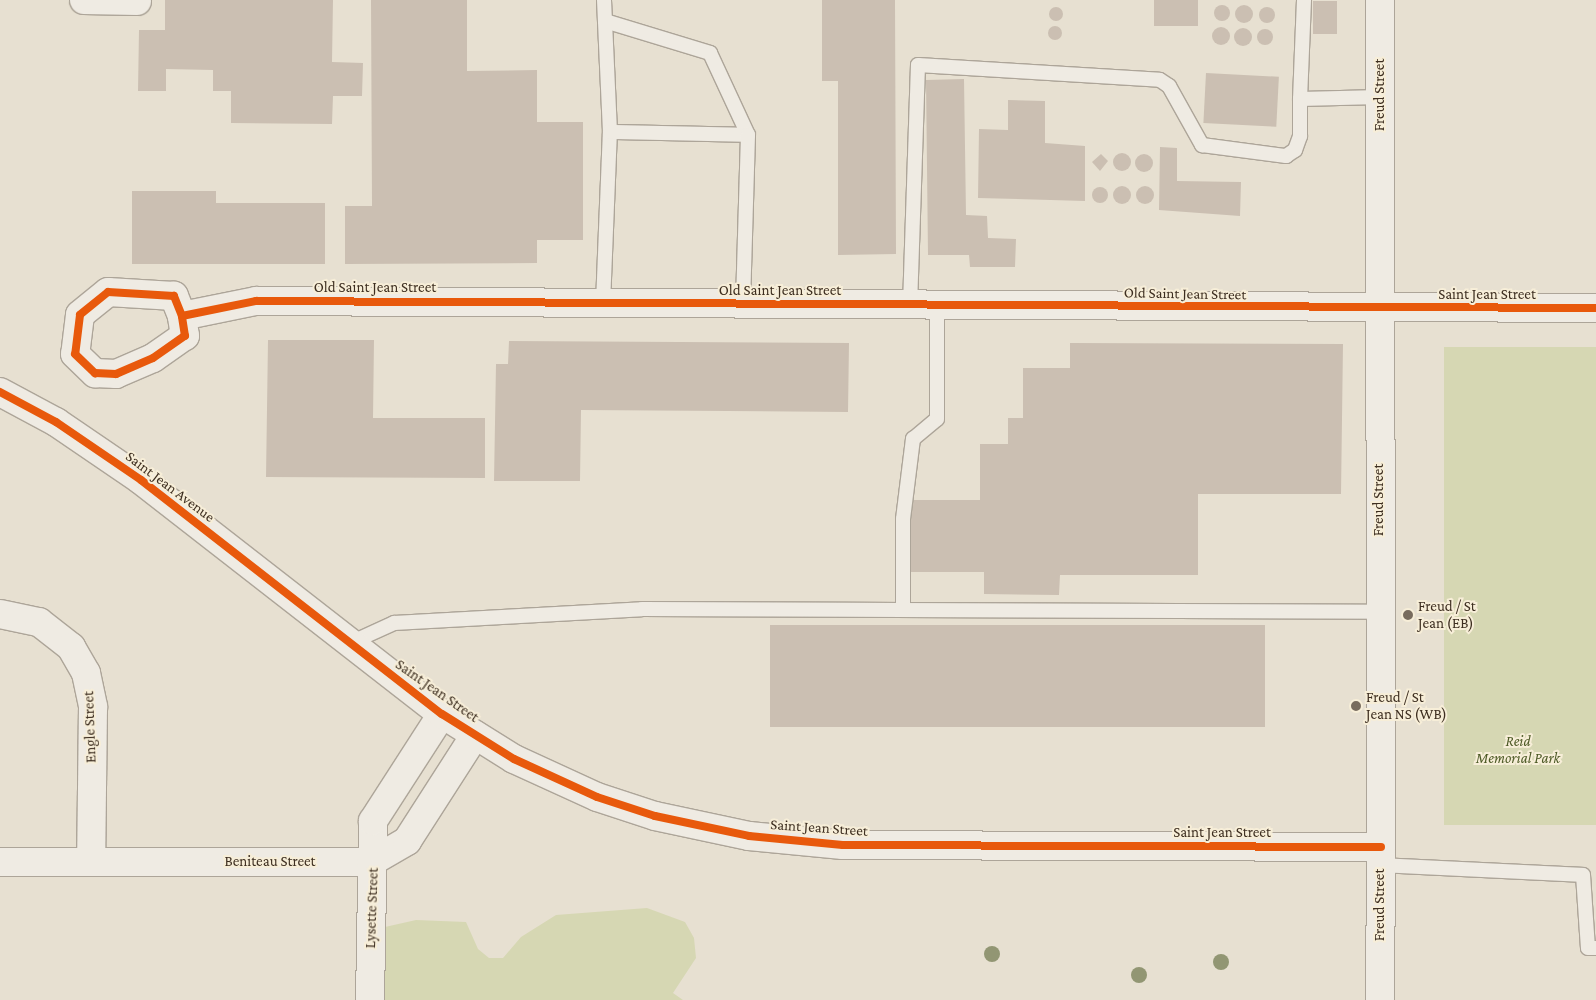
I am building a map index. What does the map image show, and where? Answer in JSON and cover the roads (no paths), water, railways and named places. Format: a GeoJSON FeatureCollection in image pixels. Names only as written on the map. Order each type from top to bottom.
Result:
{"type":"FeatureCollection","features":[{"type":"Feature","properties":{"kind":"street"},"geometry":{"type":"LineString","coordinates":[[84,0],[137,1]]}},
{"type":"Feature","properties":{"kind":"street","name":"Freud Street"},"geometry":{"type":"LineString","coordinates":[[1380,0],[1380,1000]]}},
{"type":"Feature","properties":{"kind":"street","name":"Old Saint Jean Street"},"geometry":{"type":"LineString","coordinates":[[182,316],[256,301],[1379,310]]}},
{"type":"Feature","properties":{"kind":"street","name":"Saint Jean Street"},"geometry":{"type":"LineString","coordinates":[[1379,310],[1596,308]]}},
{"type":"Feature","properties":{"kind":"street","name":"Saint Jean Avenue"},"geometry":{"type":"LineString","coordinates":[[0,392],[56,422],[141,480],[314,617]]}},
{"type":"Feature","properties":{"kind":"street","name":"Engle Street"},"geometry":{"type":"LineString","coordinates":[[0,614],[39,622],[71,647],[86,673],[92,707],[91,861]]}},
{"type":"Feature","properties":{"kind":"street","name":"Saint Jean Street"},"geometry":{"type":"LineString","coordinates":[[314,617],[442,714],[475,735],[589,793],[655,816],[798,843],[1381,856]]}},
{"type":"Feature","properties":{"kind":"street"},"geometry":{"type":"LineString","coordinates":[[371,862],[373,820],[442,714]]}},
{"type":"Feature","properties":{"kind":"street","name":"Lysette Street"},"geometry":{"type":"LineString","coordinates":[[370,1000],[371,862],[407,841],[475,735]]}},
{"type":"Feature","properties":{"kind":"street","name":"Beniteau Street"},"geometry":{"type":"LineString","coordinates":[[0,862],[371,862]]}},
{"type":"Feature","properties":{"kind":"lane"},"geometry":{"type":"LineString","coordinates":[[603,304],[610,132],[604,0]]}},
{"type":"Feature","properties":{"kind":"lane"},"geometry":{"type":"LineString","coordinates":[[910,306],[918,65],[1160,80],[1169,86],[1202,145],[1286,156],[1295,150],[1300,136],[1304,0]]}},
{"type":"Feature","properties":{"kind":"lane"},"geometry":{"type":"LineString","coordinates":[[605,21],[710,53],[748,135],[743,304]]}},
{"type":"Feature","properties":{"kind":"lane"},"geometry":{"type":"LineString","coordinates":[[1300,98],[1380,97]]}},
{"type":"Feature","properties":{"kind":"lane"},"geometry":{"type":"LineString","coordinates":[[610,132],[748,135]]}},
{"type":"Feature","properties":{"kind":"lane"},"geometry":{"type":"LineString","coordinates":[[903,610],[903,519],[913,438],[937,419],[937,306]]}},
{"type":"Feature","properties":{"kind":"lane"},"geometry":{"type":"LineString","coordinates":[[348,644],[394,623],[642,609],[1379,612]]}},
{"type":"Feature","properties":{"kind":"lane"},"geometry":{"type":"LineString","coordinates":[[1381,856],[1583,875],[1588,948],[1596,948]]}},
{"type":"Feature","properties":{"kind":"place","name":"Freud / St Jean (EB)"},"geometry":{"type":"Point","coordinates":[1408,615]}},
{"type":"Feature","properties":{"kind":"place","name":"Freud / St Jean NS (WB)"},"geometry":{"type":"Point","coordinates":[1356,706]}},
{"type":"Feature","properties":{"kind":"park label","name":"Reid Memorial Park"},"geometry":{"type":"Point","coordinates":[1518,750]}}]}
